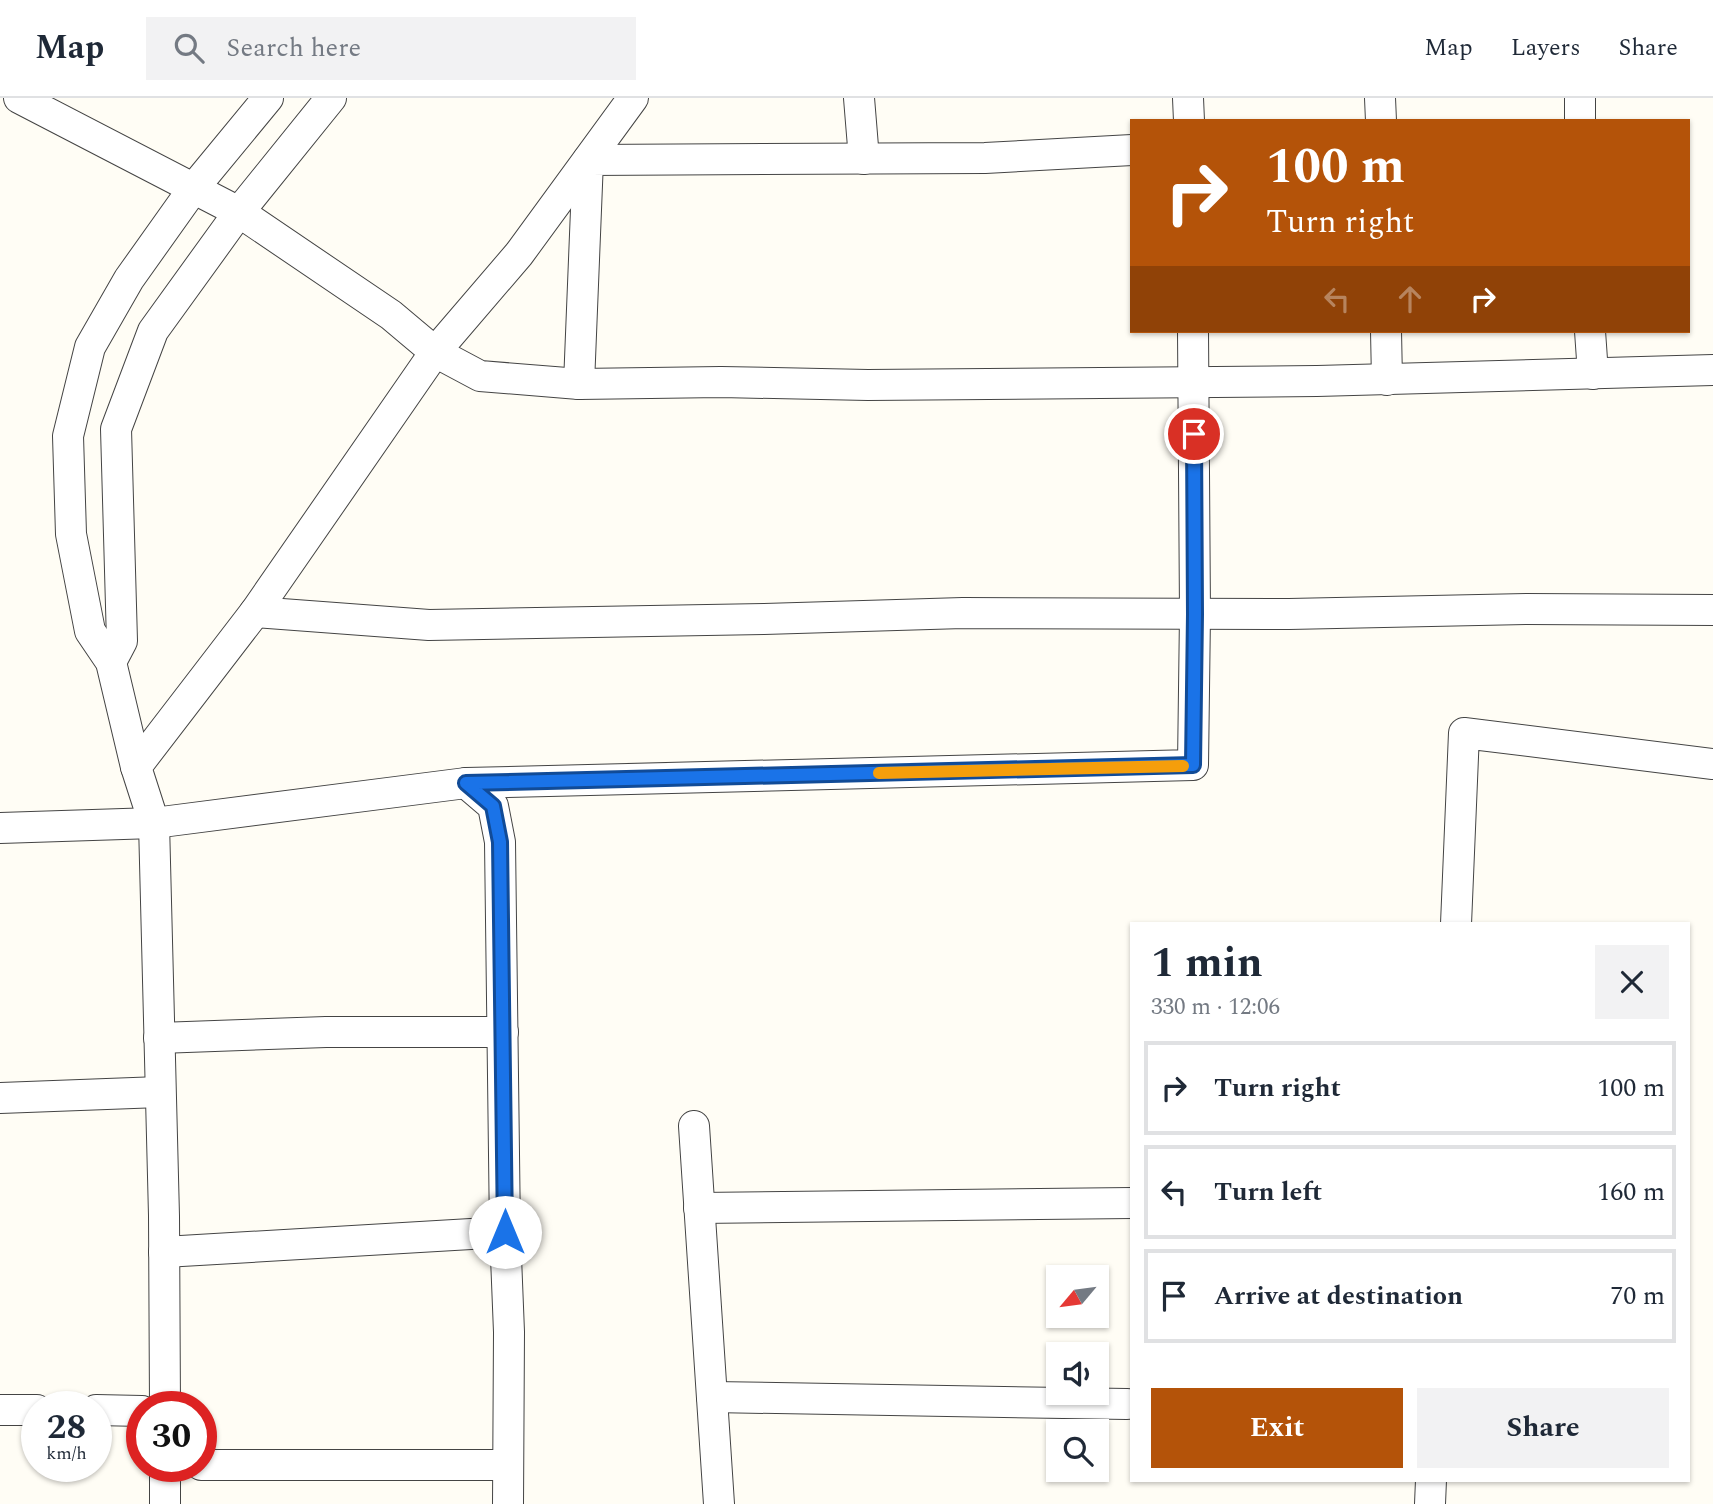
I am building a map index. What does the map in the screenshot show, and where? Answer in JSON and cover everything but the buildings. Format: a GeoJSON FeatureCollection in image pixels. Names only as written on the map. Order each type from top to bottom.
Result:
{"type":"FeatureCollection","features":[{"type":"Feature","properties":{"kind":"street"},"geometry":{"type":"LineString","coordinates":[[19,98],[239,212],[391,315],[435,352],[480,376],[579,384],[1193,383],[1713,370]]}},
{"type":"Feature","properties":{"kind":"street"},"geometry":{"type":"LineString","coordinates":[[164,1391],[164,1252],[154,823],[136,767],[111,662],[90,631],[74,546],[68,436],[90,347],[128,279],[194,189],[268,98]]}},
{"type":"Feature","properties":{"kind":"street"},"geometry":{"type":"LineString","coordinates":[[111,662],[122,641],[116,429],[153,331],[239,212],[331,98]]}},
{"type":"Feature","properties":{"kind":"street"},"geometry":{"type":"LineString","coordinates":[[136,767],[255,612],[435,352],[519,254],[633,98]]}},
{"type":"Feature","properties":{"kind":"street"},"geometry":{"type":"LineString","coordinates":[[859,98],[864,159]]}},
{"type":"Feature","properties":{"kind":"street"},"geometry":{"type":"LineString","coordinates":[[1188,98],[1189,119]]}},
{"type":"Feature","properties":{"kind":"street"},"geometry":{"type":"LineString","coordinates":[[1380,98],[1381,119]]}},
{"type":"Feature","properties":{"kind":"street"},"geometry":{"type":"LineString","coordinates":[[1580,98],[1580,119]]}},
{"type":"Feature","properties":{"kind":"street"},"geometry":{"type":"LineString","coordinates":[[588,160],[985,158],[1130,150]]}},
{"type":"Feature","properties":{"kind":"street"},"geometry":{"type":"LineString","coordinates":[[579,384],[588,160]]}},
{"type":"Feature","properties":{"kind":"street"},"geometry":{"type":"LineString","coordinates":[[0,828],[154,823],[466,783],[1193,765],[1193,333]]}},
{"type":"Feature","properties":{"kind":"street"},"geometry":{"type":"LineString","coordinates":[[1386,333],[1387,380]]}},
{"type":"Feature","properties":{"kind":"street"},"geometry":{"type":"LineString","coordinates":[[1590,333],[1593,374]]}},
{"type":"Feature","properties":{"kind":"street"},"geometry":{"type":"LineString","coordinates":[[255,612],[429,625],[963,613],[1713,610]]}},
{"type":"Feature","properties":{"kind":"street"},"geometry":{"type":"LineString","coordinates":[[1456,922],[1464,733],[1713,764]]}},
{"type":"Feature","properties":{"kind":"street"},"geometry":{"type":"LineString","coordinates":[[466,783],[493,806],[500,842],[505,1232],[509,1332],[508,1504]]}},
{"type":"Feature","properties":{"kind":"street"},"geometry":{"type":"LineString","coordinates":[[159,1038],[326,1032],[503,1032]]}},
{"type":"Feature","properties":{"kind":"street"},"geometry":{"type":"LineString","coordinates":[[0,1098],[160,1092]]}},
{"type":"Feature","properties":{"kind":"street"},"geometry":{"type":"LineString","coordinates":[[694,1126],[719,1504]]}},
{"type":"Feature","properties":{"kind":"street"},"geometry":{"type":"LineString","coordinates":[[699,1208],[1130,1203]]}},
{"type":"Feature","properties":{"kind":"street"},"geometry":{"type":"LineString","coordinates":[[164,1252],[505,1232]]}},
{"type":"Feature","properties":{"kind":"street"},"geometry":{"type":"LineString","coordinates":[[712,1397],[1126,1404]]}},
{"type":"Feature","properties":{"kind":"street"},"geometry":{"type":"LineString","coordinates":[[0,1410],[21,1410]]}},
{"type":"Feature","properties":{"kind":"street"},"geometry":{"type":"LineString","coordinates":[[217,1465],[507,1465]]}},
{"type":"Feature","properties":{"kind":"street"},"geometry":{"type":"LineString","coordinates":[[165,1482],[165,1504]]}},
{"type":"Feature","properties":{"kind":"street"},"geometry":{"type":"LineString","coordinates":[[1430,1504],[1431,1482]]}},
{"type":"Feature","properties":{"kind":"slow traffic"},"geometry":{"type":"LineString","coordinates":[[879,773],[1183,766]]}},
{"type":"Feature","properties":{"kind":"route"},"geometry":{"type":"LineString","coordinates":[[505,1232],[500,842],[493,806],[466,783],[1193,765],[1194,434]]}}]}
